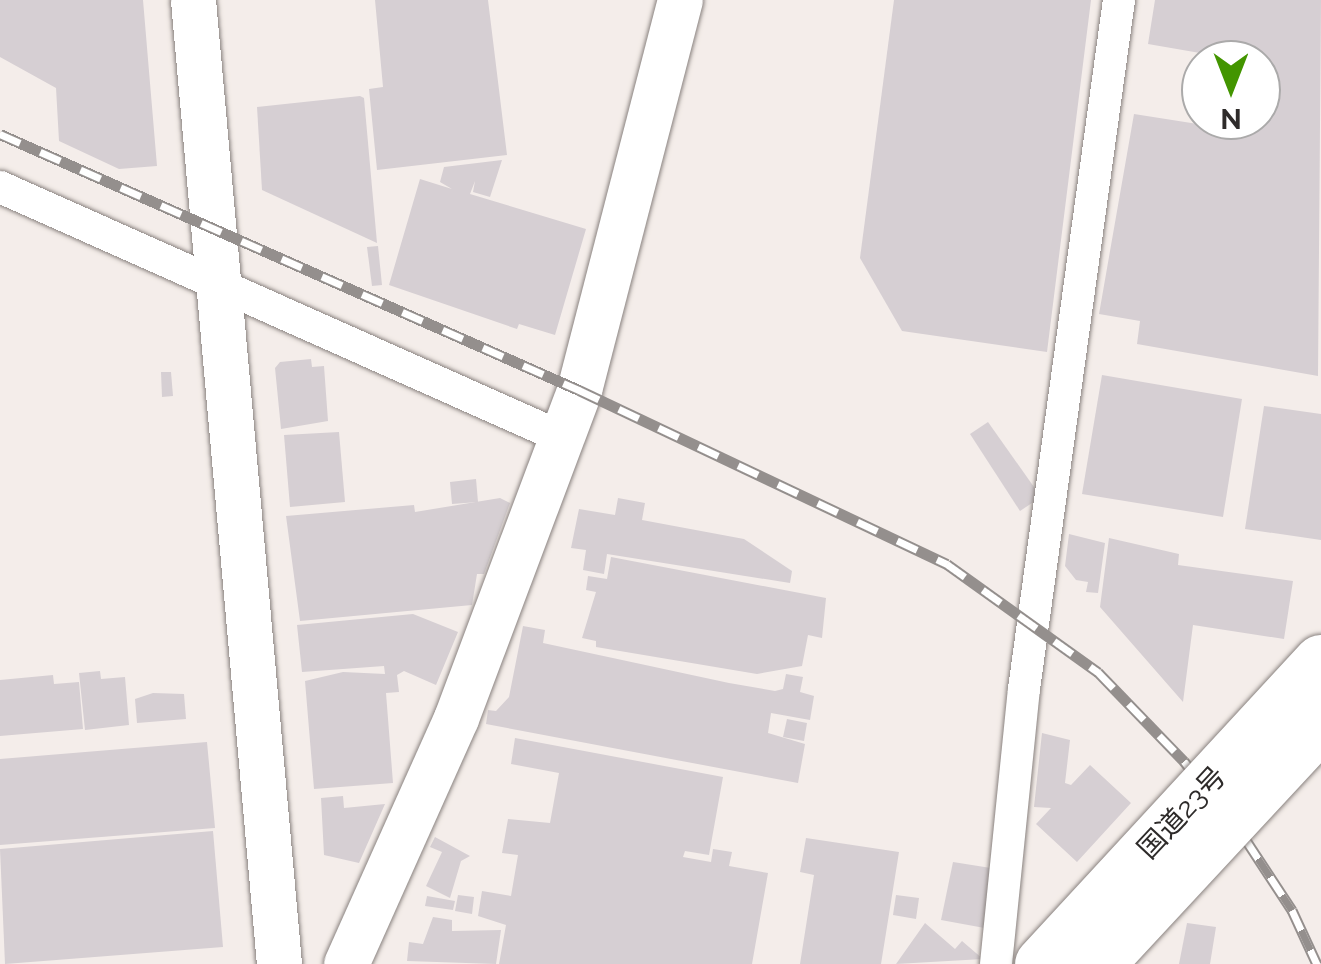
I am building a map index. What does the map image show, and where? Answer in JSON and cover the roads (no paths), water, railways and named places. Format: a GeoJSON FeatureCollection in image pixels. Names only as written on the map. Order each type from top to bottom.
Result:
{"type":"FeatureCollection","features":[{"type":"Feature","properties":{"kind":"highway","name":"国道23号"},"geometry":{"type":"LineString","coordinates":[[1042,964],[1321,662]]}},
{"type":"Feature","properties":{"kind":"highway","name":"国道23号"},"geometry":{"type":"LineString","coordinates":[[1096,964],[1321,722]]}},
{"type":"Feature","properties":{"kind":"street"},"geometry":{"type":"LineString","coordinates":[[193,0],[279,964]]}},
{"type":"Feature","properties":{"kind":"street"},"geometry":{"type":"LineString","coordinates":[[346,964],[456,718],[561,436],[611,284],[680,0]]}},
{"type":"Feature","properties":{"kind":"street"},"geometry":{"type":"LineString","coordinates":[[996,964],[1024,689],[1119,0]]}},
{"type":"Feature","properties":{"kind":"street"},"geometry":{"type":"LineString","coordinates":[[0,187],[220,288],[561,436]]}},
{"type":"Feature","properties":{"kind":"railway"},"geometry":{"type":"LineString","coordinates":[[0,134],[579,390],[947,564],[1098,672],[1184,761],[1246,840],[1292,910],[1317,964]]}}]}
